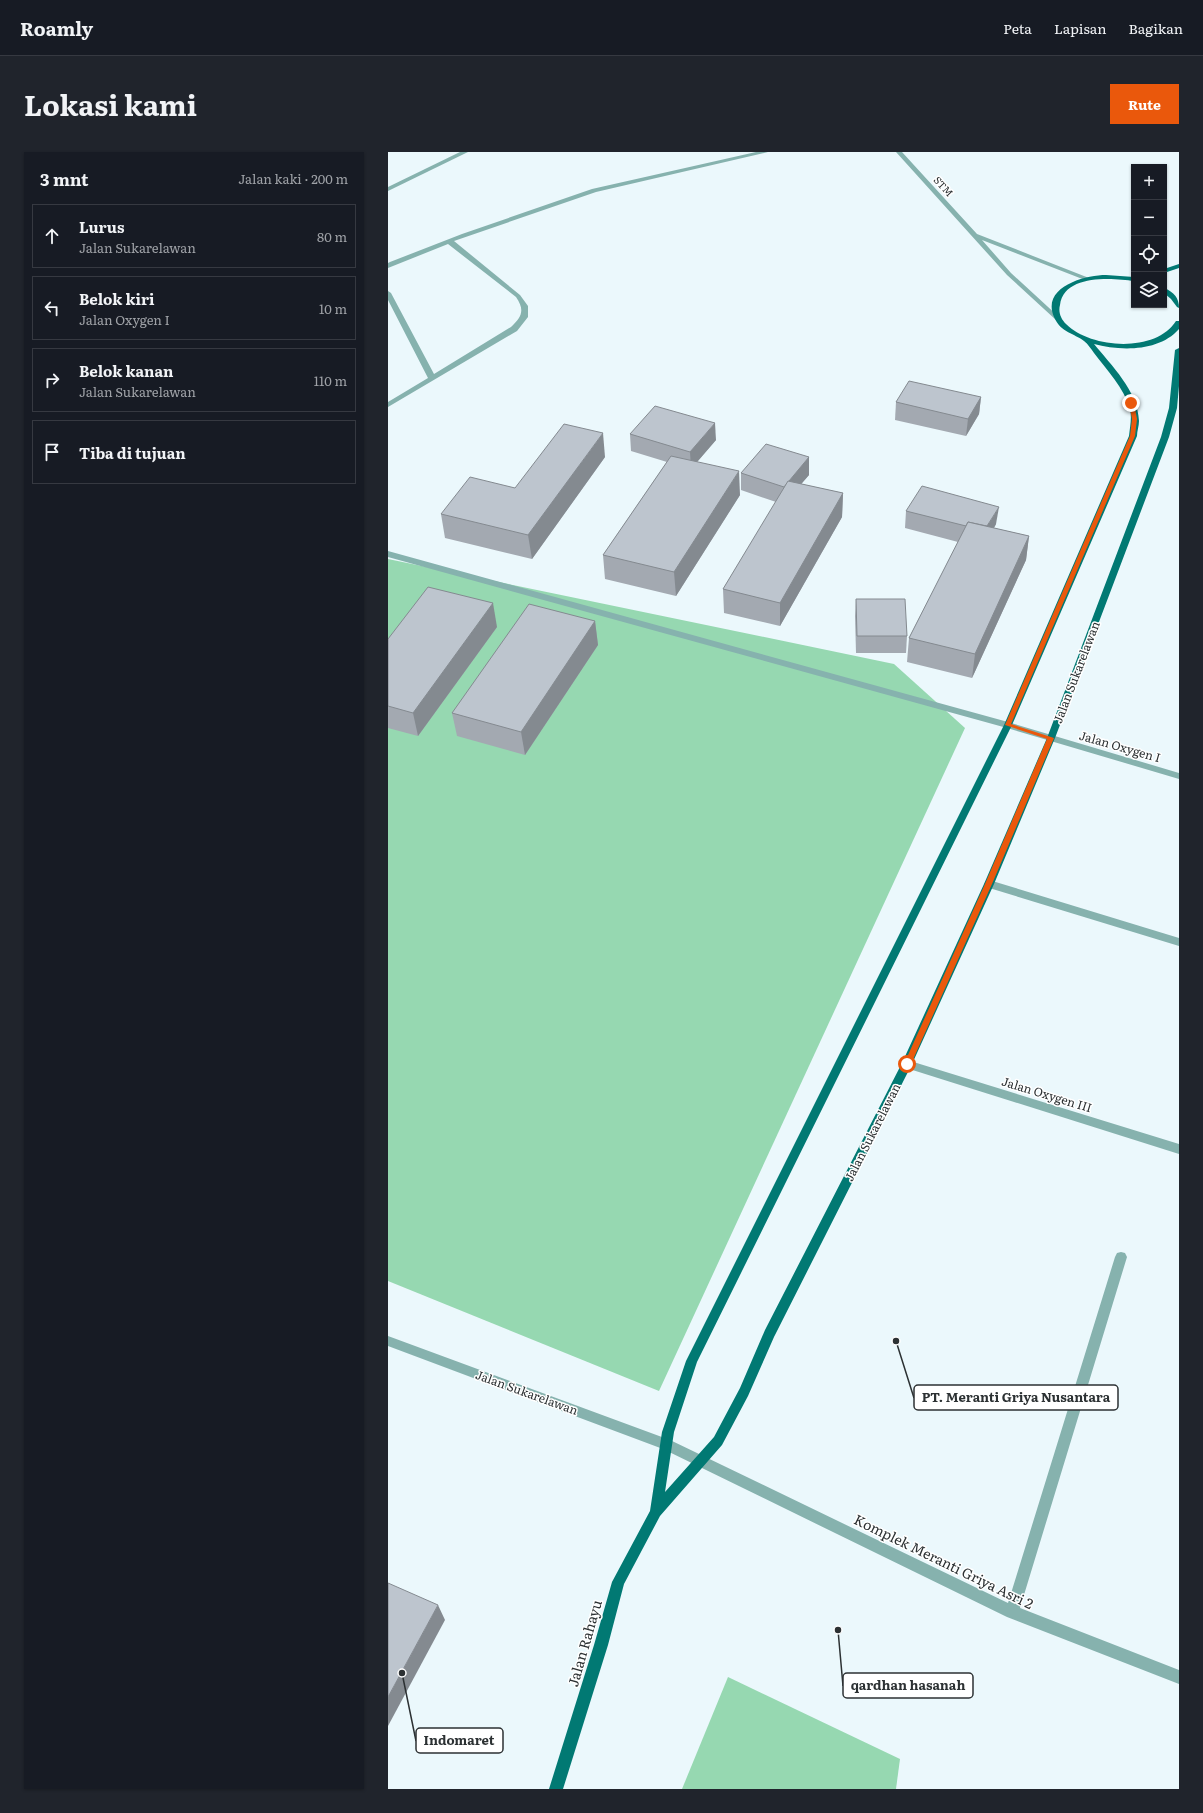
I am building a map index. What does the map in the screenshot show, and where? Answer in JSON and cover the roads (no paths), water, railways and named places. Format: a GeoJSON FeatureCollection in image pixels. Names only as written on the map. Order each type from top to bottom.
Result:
{"type":"FeatureCollection","features":[{"type":"Feature","properties":{"kind":"main road"},"geometry":{"type":"LineString","coordinates":[[1167,270],[1179,266]]}},
{"type":"Feature","properties":{"kind":"main road"},"geometry":{"type":"LineString","coordinates":[[1131,279],[1109,276],[1087,279],[1070,285],[1058,295],[1054,307],[1058,319],[1064,327],[1086,339],[1106,345],[1128,346],[1148,344],[1166,338],[1177,328],[1179,323]]}},
{"type":"Feature","properties":{"kind":"main road"},"geometry":{"type":"LineString","coordinates":[[1167,292],[1177,297],[1179,306]]}},
{"type":"Feature","properties":{"kind":"main road"},"geometry":{"type":"LineString","coordinates":[[656,1512],[668,1432],[692,1361],[1008,725],[1133,436],[1135,419],[1131,403],[1122,384],[1086,339]]}},
{"type":"Feature","properties":{"kind":"main road","name":"Jalan Sukarelawan"},"geometry":{"type":"LineString","coordinates":[[656,1512],[718,1441],[744,1392],[769,1334],[907,1064],[988,884],[1051,738],[1166,437],[1173,408],[1179,351]]}},
{"type":"Feature","properties":{"kind":"main road","name":"Jalan Rahayu"},"geometry":{"type":"LineString","coordinates":[[556,1789],[601,1645],[618,1582],[656,1512]]}},
{"type":"Feature","properties":{"kind":"street"},"geometry":{"type":"LineString","coordinates":[[388,189],[465,152]]}},
{"type":"Feature","properties":{"kind":"street"},"geometry":{"type":"LineString","coordinates":[[388,266],[392,263],[449,241],[594,190],[765,152]]}},
{"type":"Feature","properties":{"kind":"street","name":"STM"},"geometry":{"type":"LineString","coordinates":[[898,152],[1009,274],[1058,319]]}},
{"type":"Feature","properties":{"kind":"street"},"geometry":{"type":"LineString","coordinates":[[974,234],[1018,253],[1087,279]]}},
{"type":"Feature","properties":{"kind":"street"},"geometry":{"type":"LineString","coordinates":[[388,405],[514,329],[523,321],[527,312],[525,305],[518,296],[449,241]]}},
{"type":"Feature","properties":{"kind":"street"},"geometry":{"type":"LineString","coordinates":[[388,293],[432,378]]}},
{"type":"Feature","properties":{"kind":"street","name":"Jalan Oxygen I"},"geometry":{"type":"LineString","coordinates":[[388,554],[1008,725],[1179,776]]}},
{"type":"Feature","properties":{"kind":"street"},"geometry":{"type":"LineString","coordinates":[[988,884],[1179,942]]}},
{"type":"Feature","properties":{"kind":"street","name":"Jalan Oxygen III"},"geometry":{"type":"LineString","coordinates":[[907,1064],[1179,1149]]}},
{"type":"Feature","properties":{"kind":"street"},"geometry":{"type":"LineString","coordinates":[[1012,1612],[1121,1257]]}},
{"type":"Feature","properties":{"kind":"street","name":"Jalan Sukarelawan"},"geometry":{"type":"LineString","coordinates":[[388,1341],[666,1444],[702,1460]]}},
{"type":"Feature","properties":{"kind":"street","name":"Komplek Meranti Griya Asri 2"},"geometry":{"type":"LineString","coordinates":[[702,1460],[1012,1612],[1179,1676]]}},
{"type":"Feature","properties":{"kind":"place","name":"PT. Meranti Griya Nusantara"},"geometry":{"type":"Point","coordinates":[896,1341]}},
{"type":"Feature","properties":{"kind":"place","name":"qardhan hasanah"},"geometry":{"type":"Point","coordinates":[838,1630]}},
{"type":"Feature","properties":{"kind":"place","name":"Indomaret"},"geometry":{"type":"Point","coordinates":[402,1673]}}]}
